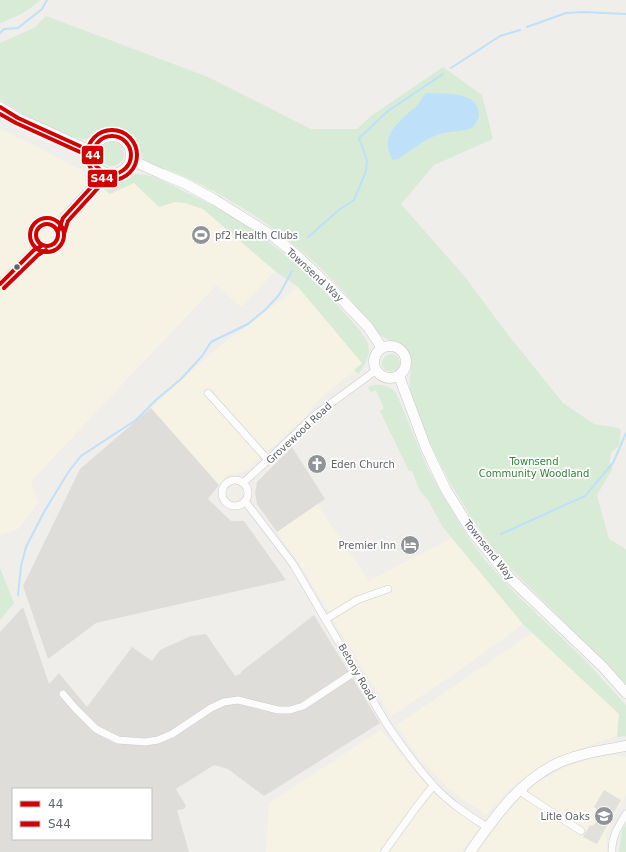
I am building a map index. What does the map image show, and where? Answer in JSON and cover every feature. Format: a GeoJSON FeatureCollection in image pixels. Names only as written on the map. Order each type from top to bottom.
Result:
{"type":"FeatureCollection","features":[{"type":"Feature","properties":{"kind":"main road"},"geometry":{"type":"LineString","coordinates":[[0,106],[18,118],[93,152]]}},
{"type":"Feature","properties":{"kind":"main road"},"geometry":{"type":"LineString","coordinates":[[114,136],[126,141],[130,146],[131,160],[126,169],[121,173],[112,175],[98,169],[94,163],[93,152],[97,142],[102,138],[114,136]]}},
{"type":"Feature","properties":{"kind":"main road","name":"Townsend Way"},"geometry":{"type":"LineString","coordinates":[[131,160],[184,183],[215,200],[274,237],[294,253],[329,286],[368,327],[382,348]]}},
{"type":"Feature","properties":{"kind":"main road"},"geometry":{"type":"LineString","coordinates":[[390,346],[396,347],[402,351],[406,357],[406,365],[403,372],[399,376],[387,378],[382,376],[376,370],[374,359],[376,354],[382,348],[390,346]]}},
{"type":"Feature","properties":{"kind":"main road","name":"Townsend Way"},"geometry":{"type":"LineString","coordinates":[[399,376],[426,448],[446,490],[471,530],[509,578],[603,667],[626,693]]}},
{"type":"Feature","properties":{"kind":"main road"},"geometry":{"type":"LineString","coordinates":[[470,852],[487,827],[506,804],[541,773],[560,762],[588,752],[626,746]]}},
{"type":"Feature","properties":{"kind":"street"},"geometry":{"type":"LineString","coordinates":[[63,218],[95,183],[102,172]]}},
{"type":"Feature","properties":{"kind":"street"},"geometry":{"type":"LineString","coordinates":[[0,284],[34,250]]}},
{"type":"Feature","properties":{"kind":"street","name":"Grovewood Road"},"geometry":{"type":"LineString","coordinates":[[243,483],[315,415],[376,370]]}},
{"type":"Feature","properties":{"kind":"street"},"geometry":{"type":"LineString","coordinates":[[208,393],[268,460]]}},
{"type":"Feature","properties":{"kind":"street"},"geometry":{"type":"LineString","coordinates":[[233,480],[238,480],[243,483],[247,488],[248,495],[245,501],[240,504],[229,504],[222,494],[224,485],[233,480]]}},
{"type":"Feature","properties":{"kind":"street","name":"Betony Road"},"geometry":{"type":"LineString","coordinates":[[245,501],[293,564],[386,723],[433,786],[455,806],[487,827]]}},
{"type":"Feature","properties":{"kind":"street"},"geometry":{"type":"LineString","coordinates":[[326,619],[357,600],[388,589]]}},
{"type":"Feature","properties":{"kind":"street"},"geometry":{"type":"LineString","coordinates":[[63,694],[96,729],[118,740],[145,742],[158,740],[172,734],[211,708],[224,702],[238,700],[278,710],[290,710],[303,706],[356,671]]}},
{"type":"Feature","properties":{"kind":"street"},"geometry":{"type":"LineString","coordinates":[[384,852],[433,786]]}},
{"type":"Feature","properties":{"kind":"street"},"geometry":{"type":"LineString","coordinates":[[523,788],[524,794],[581,831]]}},
{"type":"Feature","properties":{"kind":"street"},"geometry":{"type":"LineString","coordinates":[[612,852],[615,832],[626,814]]}},
{"type":"Feature","properties":{"kind":"shaded area"},"geometry":{"type":"Polygon","coordinates":[[[0,128],[87,173],[110,194],[134,183],[159,207],[175,202],[185,203],[203,209],[275,271],[241,307],[216,285],[31,481],[38,503],[18,529],[0,535],[0,128]]]}},
{"type":"Feature","properties":{"kind":"shaded area"},"geometry":{"type":"Polygon","coordinates":[[[298,287],[363,363],[317,401],[306,416],[244,472],[227,475],[219,485],[151,408],[216,349],[298,287]]]}},
{"type":"Feature","properties":{"kind":"shaded area"},"geometry":{"type":"Polygon","coordinates":[[[151,408],[219,485],[208,499],[231,521],[244,521],[286,580],[96,623],[48,659],[23,586],[80,469],[151,408]]]}},
{"type":"Feature","properties":{"kind":"shaded area"},"geometry":{"type":"Polygon","coordinates":[[[292,447],[325,499],[277,532],[257,504],[255,493],[257,482],[292,447]]]}},
{"type":"Feature","properties":{"kind":"shaded area"},"geometry":{"type":"Polygon","coordinates":[[[317,504],[369,581],[451,538],[523,624],[460,670],[391,716],[302,567],[277,532],[317,504]]]}},
{"type":"Feature","properties":{"kind":"shaded area"},"geometry":{"type":"Polygon","coordinates":[[[23,607],[49,684],[59,673],[87,707],[132,647],[152,661],[160,650],[191,636],[206,634],[235,676],[240,674],[314,615],[380,723],[264,796],[228,769],[214,765],[176,789],[186,806],[184,809],[177,810],[189,852],[0,852],[0,632],[23,607]]]}},
{"type":"Feature","properties":{"kind":"shaded area"},"geometry":{"type":"Polygon","coordinates":[[[532,633],[619,714],[617,735],[550,760],[510,788],[486,815],[449,789],[420,759],[397,725],[532,633]]]}},
{"type":"Feature","properties":{"kind":"shaded area"},"geometry":{"type":"Polygon","coordinates":[[[381,730],[423,781],[479,828],[462,852],[266,852],[269,803],[381,730]]]}},
{"type":"Feature","properties":{"kind":"shaded area"},"geometry":{"type":"Polygon","coordinates":[[[616,755],[626,757],[626,794],[606,833],[607,852],[478,852],[500,821],[527,788],[562,769],[590,759],[616,755]]]}},
{"type":"Feature","properties":{"kind":"shaded area","name":"Litle Oaks"},"geometry":{"type":"Polygon","coordinates":[[[604,790],[621,800],[597,844],[583,837],[590,825],[593,826],[598,818],[595,815],[598,810],[594,807],[604,790]]]}},
{"type":"Feature","properties":{"kind":"green space"},"geometry":{"type":"Polygon","coordinates":[[[0,0],[40,0],[21,14],[0,23],[0,0]]]}},
{"type":"Feature","properties":{"kind":"green space","name":"Townsend Community Woodland"},"geometry":{"type":"Polygon","coordinates":[[[46,16],[208,77],[311,129],[357,129],[371,116],[443,67],[482,95],[493,139],[434,165],[401,204],[465,277],[509,336],[563,403],[594,424],[619,428],[621,431],[619,446],[611,452],[610,465],[613,468],[597,495],[609,539],[626,549],[626,687],[608,665],[505,563],[491,545],[465,508],[433,449],[410,392],[411,364],[406,350],[378,333],[345,293],[318,265],[273,228],[241,207],[193,181],[147,161],[136,152],[125,136],[112,133],[88,139],[73,137],[51,129],[18,111],[0,99],[0,43],[34,28],[46,16]]]}},
{"type":"Feature","properties":{"kind":"green space"},"geometry":{"type":"Polygon","coordinates":[[[112,142],[121,145],[124,154],[121,163],[112,166],[103,163],[100,154],[103,145],[112,142]]]}},
{"type":"Feature","properties":{"kind":"green space"},"geometry":{"type":"Polygon","coordinates":[[[135,174],[148,175],[161,180],[209,203],[255,232],[300,267],[340,308],[358,328],[367,341],[369,350],[367,359],[358,374],[354,370],[362,363],[298,287],[275,271],[203,209],[185,203],[175,202],[159,207],[134,183],[110,194],[104,189],[135,174]]]}},
{"type":"Feature","properties":{"kind":"green space"},"geometry":{"type":"Polygon","coordinates":[[[387,354],[395,354],[400,359],[398,370],[395,372],[387,372],[382,367],[382,359],[387,354]]]}},
{"type":"Feature","properties":{"kind":"green space"},"geometry":{"type":"Polygon","coordinates":[[[373,385],[386,386],[396,393],[428,469],[464,531],[484,559],[516,594],[584,659],[626,705],[626,736],[617,737],[619,714],[523,624],[442,526],[428,500],[420,491],[412,471],[409,471],[380,411],[384,408],[376,390],[371,392],[368,387],[373,385]]]}},
{"type":"Feature","properties":{"kind":"green space"},"geometry":{"type":"Polygon","coordinates":[[[0,568],[14,603],[0,620],[0,568]]]}},
{"type":"Feature","properties":{"kind":"green space"},"geometry":{"type":"Polygon","coordinates":[[[626,824],[626,852],[619,852],[622,831],[626,824]]]}},
{"type":"Feature","properties":{"kind":"water"},"geometry":{"type":"Polygon","coordinates":[[[426,93],[451,94],[467,98],[474,102],[478,108],[479,116],[477,121],[468,129],[432,137],[398,159],[392,160],[388,145],[391,133],[398,123],[417,106],[426,93]]]}},
{"type":"Feature","properties":{"kind":"waterway"},"geometry":{"type":"LineString","coordinates":[[0,33],[4,29],[18,28],[42,9],[47,0]]}},
{"type":"Feature","properties":{"kind":"waterway"},"geometry":{"type":"LineString","coordinates":[[527,27],[566,13],[584,12],[626,14]]}},
{"type":"Feature","properties":{"kind":"waterway"},"geometry":{"type":"LineString","coordinates":[[451,68],[500,36],[520,30]]}},
{"type":"Feature","properties":{"kind":"waterway"},"geometry":{"type":"LineString","coordinates":[[308,237],[339,210],[354,200],[366,171],[367,160],[359,138],[388,111],[443,74]]}},
{"type":"Feature","properties":{"kind":"waterway"},"geometry":{"type":"LineString","coordinates":[[18,595],[21,566],[26,547],[44,512],[69,471],[81,456],[136,420],[157,399],[181,379],[202,356],[211,342],[248,324],[265,310],[279,295],[292,271]]}},
{"type":"Feature","properties":{"kind":"waterway"},"geometry":{"type":"LineString","coordinates":[[501,534],[585,496],[613,463],[626,433]]}},
{"type":"Feature","properties":{"kind":"transit line","name":"44"},"geometry":{"type":"LineString","coordinates":[[0,107],[18,118],[93,152]]}},
{"type":"Feature","properties":{"kind":"transit line","name":"S44"},"geometry":{"type":"LineString","coordinates":[[0,114],[16,123],[91,157]]}},
{"type":"Feature","properties":{"kind":"transit line","name":"S44"},"geometry":{"type":"LineString","coordinates":[[107,130],[117,130],[130,137],[137,150],[137,155],[137,160],[130,173],[117,180],[107,180],[98,176],[91,169],[87,160],[87,150],[91,141],[98,134],[107,130]]}},
{"type":"Feature","properties":{"kind":"transit line","name":"44"},"geometry":{"type":"LineString","coordinates":[[108,136],[116,136],[126,141],[130,148],[131,155],[130,162],[126,169],[116,174],[108,174],[98,169],[96,166],[93,159],[93,151],[98,141],[101,139],[108,136]]}},
{"type":"Feature","properties":{"kind":"transit line","name":"44"},"geometry":{"type":"LineString","coordinates":[[58,232],[63,218],[95,183],[102,172]]}},
{"type":"Feature","properties":{"kind":"transit line","name":"S44"},"geometry":{"type":"LineString","coordinates":[[64,234],[68,221],[99,187],[107,175]]}},
{"type":"Feature","properties":{"kind":"transit line","name":"S44"},"geometry":{"type":"LineString","coordinates":[[44,218],[50,218],[54,219],[61,225],[64,235],[63,242],[57,249],[50,252],[44,252],[40,251],[33,245],[30,238],[30,232],[31,228],[37,221],[44,218]]}},
{"type":"Feature","properties":{"kind":"transit line","name":"44"},"geometry":{"type":"LineString","coordinates":[[47,224],[55,227],[58,235],[55,243],[47,246],[39,243],[36,235],[39,227],[47,224]]}},
{"type":"Feature","properties":{"kind":"transit line","name":"44"},"geometry":{"type":"LineString","coordinates":[[0,284],[34,250],[43,245]]}},
{"type":"Feature","properties":{"kind":"transit line","name":"S44"},"geometry":{"type":"LineString","coordinates":[[4,288],[38,255],[46,250]]}},
{"type":"Feature","properties":{"kind":"place","name":"pf2 Health Clubs"},"geometry":{"type":"Point","coordinates":[201,235]}},
{"type":"Feature","properties":{"kind":"place","name":"Eden Church"},"geometry":{"type":"Point","coordinates":[317,464]}},
{"type":"Feature","properties":{"kind":"place","name":"Premier Inn"},"geometry":{"type":"Point","coordinates":[410,545]}},
{"type":"Feature","properties":{"kind":"place","name":"Litle Oaks"},"geometry":{"type":"Point","coordinates":[604,816]}}]}
